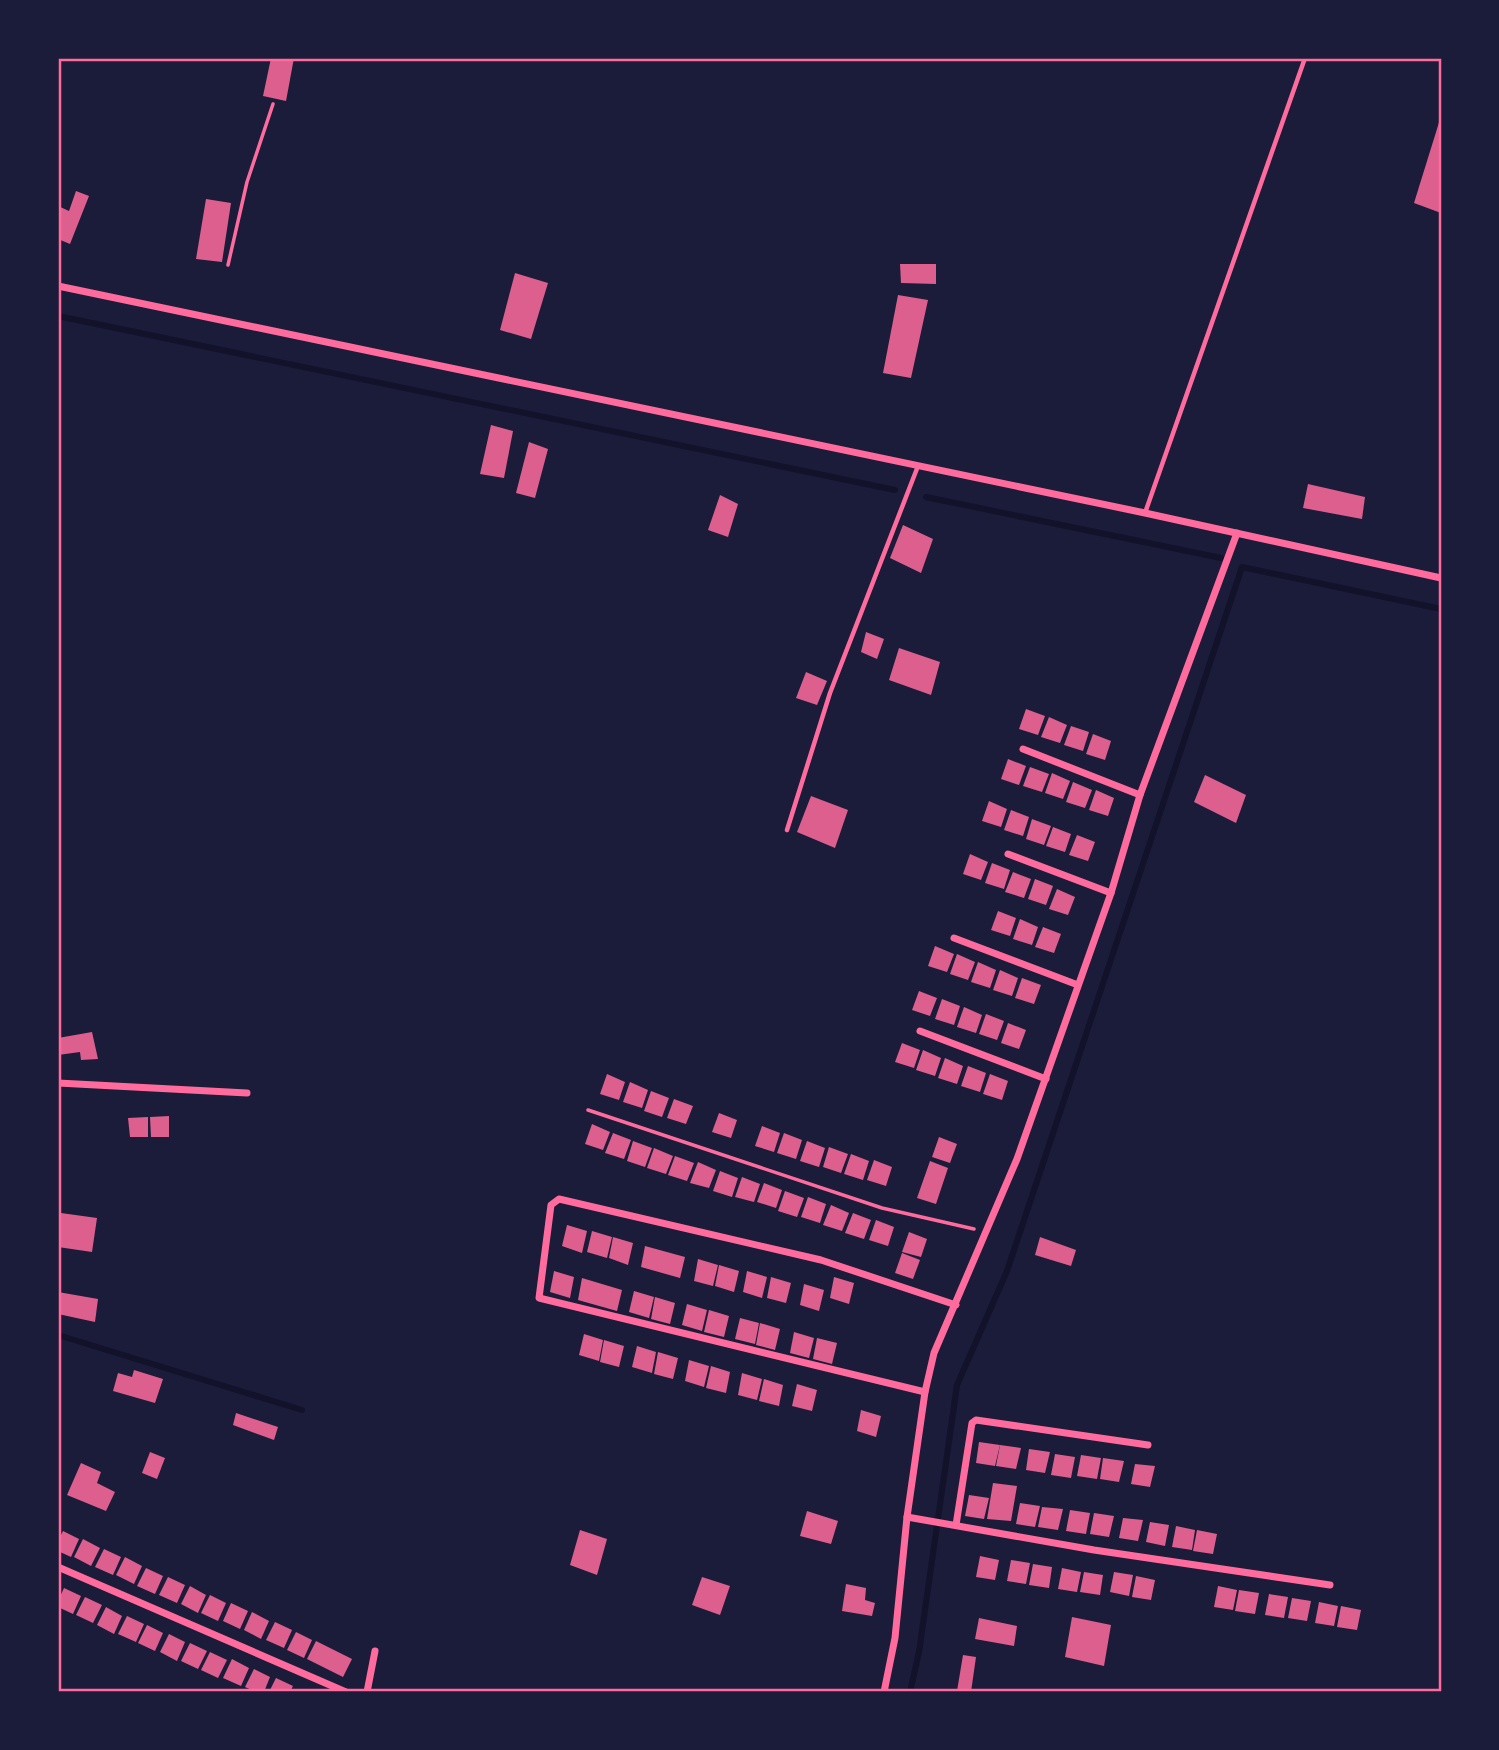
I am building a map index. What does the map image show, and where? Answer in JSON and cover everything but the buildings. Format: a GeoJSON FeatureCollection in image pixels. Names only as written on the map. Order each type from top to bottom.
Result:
{"type":"FeatureCollection","features":[{"type":"Feature","properties":{"kind":"street"},"geometry":{"type":"LineString","coordinates":[[58,286],[1145,513],[1441,578]]}},
{"type":"Feature","properties":{"kind":"street"},"geometry":{"type":"LineString","coordinates":[[884,1692],[895,1638],[906,1517],[925,1392],[934,1353],[1017,1159],[1111,892],[1140,795],[1237,533]]}},
{"type":"Feature","properties":{"kind":"street"},"geometry":{"type":"LineString","coordinates":[[1023,749],[1140,795]]}},
{"type":"Feature","properties":{"kind":"street"},"geometry":{"type":"LineString","coordinates":[[1008,854],[1111,892]]}},
{"type":"Feature","properties":{"kind":"street"},"geometry":{"type":"LineString","coordinates":[[954,938],[1078,985]]}},
{"type":"Feature","properties":{"kind":"street"},"geometry":{"type":"LineString","coordinates":[[920,1031],[1045,1079]]}},
{"type":"Feature","properties":{"kind":"street"},"geometry":{"type":"LineString","coordinates":[[58,1083],[247,1093]]}},
{"type":"Feature","properties":{"kind":"street"},"geometry":{"type":"LineString","coordinates":[[925,1392],[539,1298],[551,1205],[559,1199],[821,1260],[956,1305]]}},
{"type":"Feature","properties":{"kind":"street"},"geometry":{"type":"LineString","coordinates":[[951,1524],[972,1423],[976,1420],[1148,1445]]}},
{"type":"Feature","properties":{"kind":"street"},"geometry":{"type":"LineString","coordinates":[[906,1517],[1094,1550],[1330,1585]]}},
{"type":"Feature","properties":{"kind":"street"},"geometry":{"type":"LineString","coordinates":[[58,1567],[346,1692]]}},
{"type":"Feature","properties":{"kind":"street"},"geometry":{"type":"LineString","coordinates":[[367,1692],[374,1651]]}},
{"type":"Feature","properties":{"kind":"lane"},"geometry":{"type":"LineString","coordinates":[[1145,513],[1305,58]]}},
{"type":"Feature","properties":{"kind":"lane"},"geometry":{"type":"LineString","coordinates":[[787,830],[830,693],[918,466]]}},
{"type":"Feature","properties":{"kind":"path"},"geometry":{"type":"LineString","coordinates":[[228,265],[247,183],[273,104]]}},
{"type":"Feature","properties":{"kind":"path"},"geometry":{"type":"LineString","coordinates":[[588,1110],[882,1208],[987,1231]]}},
{"type":"Feature","properties":{"kind":"waterway"},"geometry":{"type":"LineString","coordinates":[[58,316],[895,490]]}},
{"type":"Feature","properties":{"kind":"waterway"},"geometry":{"type":"LineString","coordinates":[[926,497],[1221,558]]}},
{"type":"Feature","properties":{"kind":"waterway"},"geometry":{"type":"LineString","coordinates":[[910,1692],[919,1652],[957,1385],[1007,1271],[1242,567],[1441,609]]}},
{"type":"Feature","properties":{"kind":"waterway"},"geometry":{"type":"LineString","coordinates":[[58,1335],[302,1410]]}}]}
